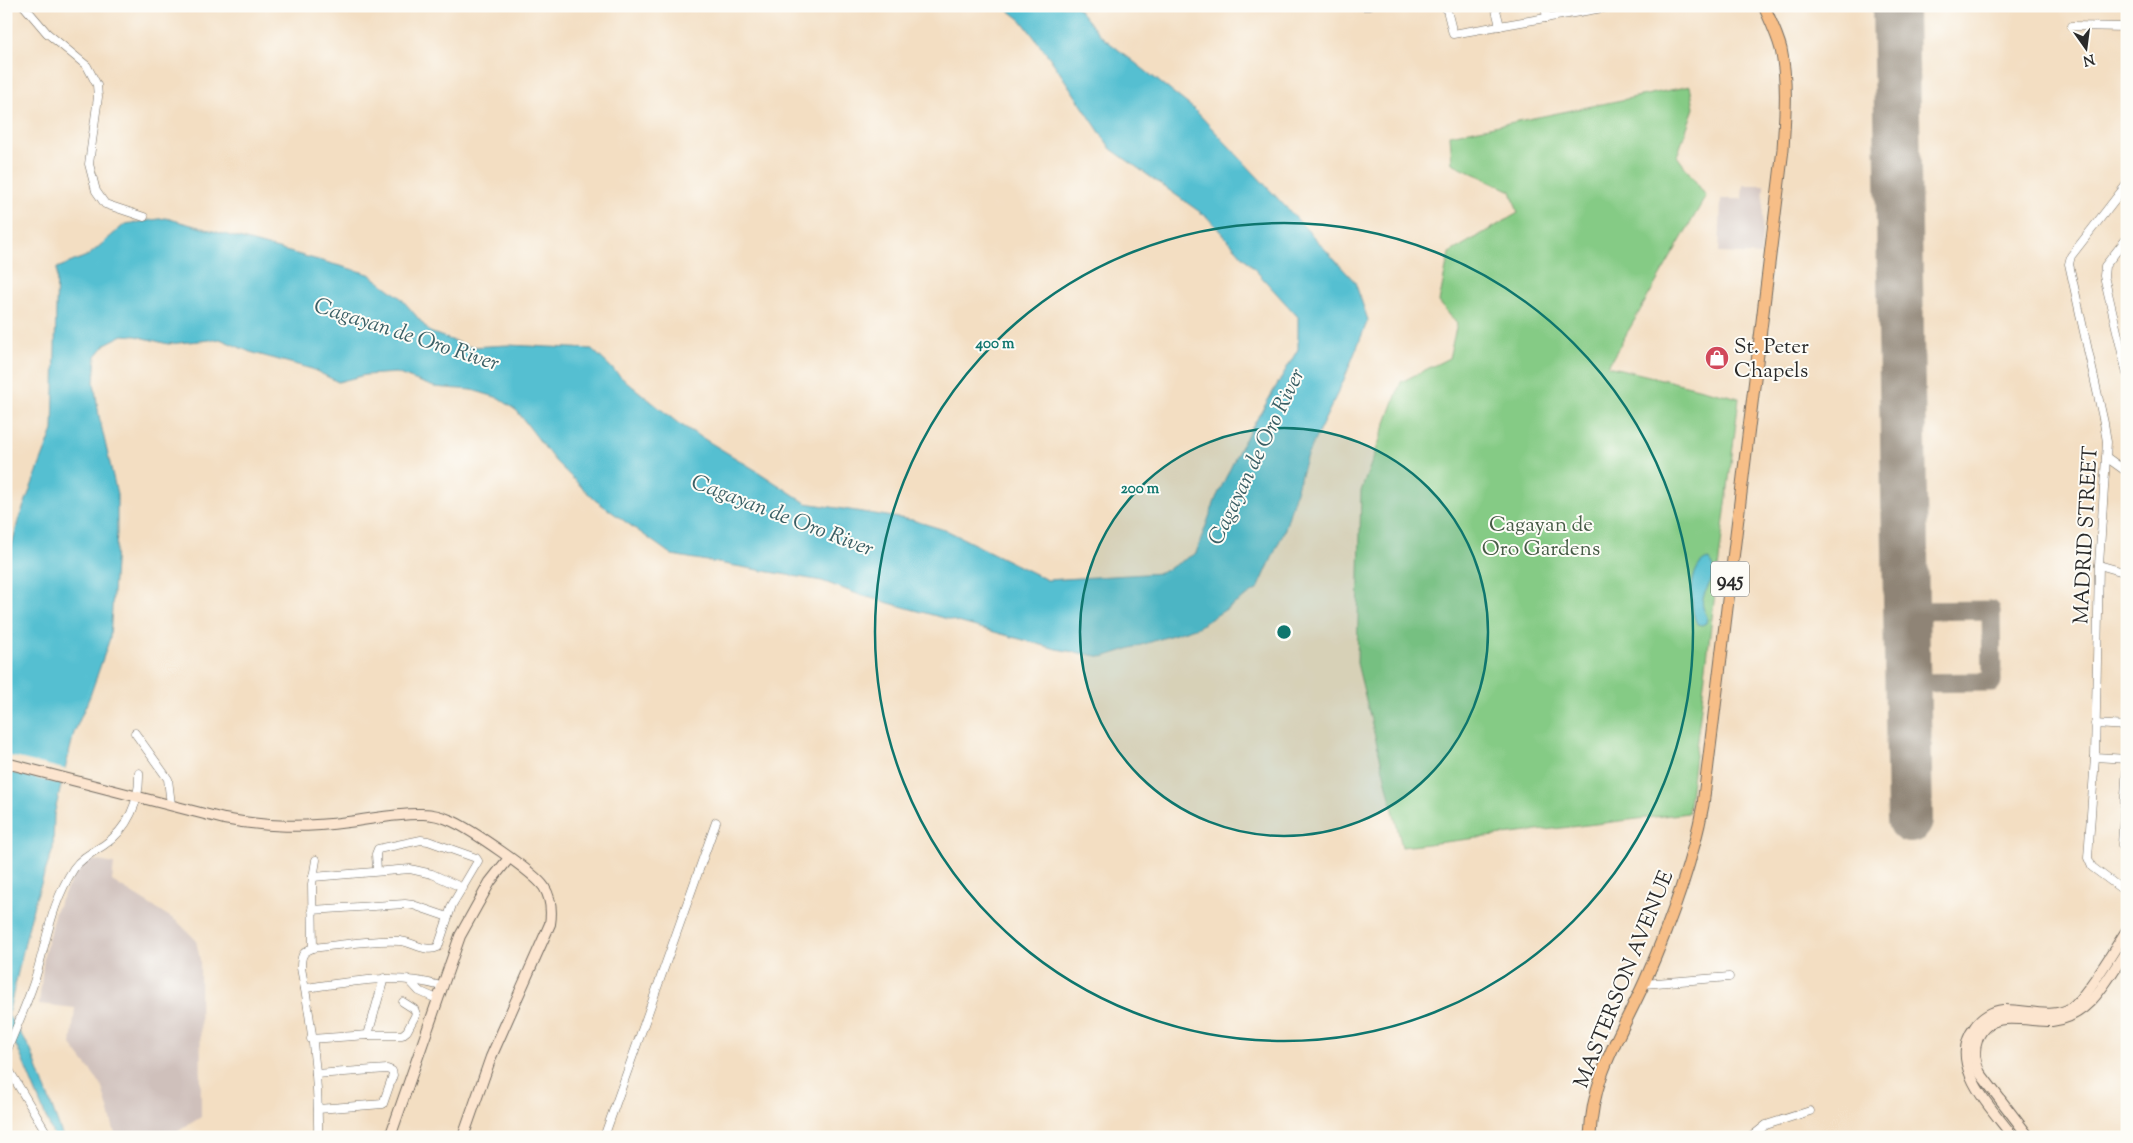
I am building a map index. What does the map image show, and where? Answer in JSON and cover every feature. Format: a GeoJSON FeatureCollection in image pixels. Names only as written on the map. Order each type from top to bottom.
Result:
{"type":"FeatureCollection","features":[{"type":"Feature","properties":{"kind":"main road","name":"MASTERSON AVENUE"},"geometry":{"type":"LineString","coordinates":[[1590,1137],[1594,1095],[1600,1075],[1644,984],[1670,919],[1691,856],[1702,814],[1783,149],[1786,86],[1784,65],[1775,32],[1764,6]]}},
{"type":"Feature","properties":{"kind":"street"},"geometry":{"type":"LineString","coordinates":[[24,6],[47,34],[87,66],[97,85],[98,97],[89,164],[96,192],[104,204],[144,217]]}},
{"type":"Feature","properties":{"kind":"street"},"geometry":{"type":"LineString","coordinates":[[1363,6],[1369,6]]}},
{"type":"Feature","properties":{"kind":"street"},"geometry":{"type":"LineString","coordinates":[[1446,6],[1453,34],[1614,6]]}},
{"type":"Feature","properties":{"kind":"street"},"geometry":{"type":"LineString","coordinates":[[1495,6],[1500,26]]}},
{"type":"Feature","properties":{"kind":"street"},"geometry":{"type":"LineString","coordinates":[[1545,6],[1547,18]]}},
{"type":"Feature","properties":{"kind":"street"},"geometry":{"type":"LineString","coordinates":[[2072,26],[2127,27]]}},
{"type":"Feature","properties":{"kind":"street","name":"MADRID STREET"},"geometry":{"type":"LineString","coordinates":[[2127,184],[2071,256],[2069,264],[2107,442],[2099,565],[2095,757],[2089,862],[2095,869],[2127,893]]}},
{"type":"Feature","properties":{"kind":"street"},"geometry":{"type":"LineString","coordinates":[[2127,238],[2106,266],[2104,276],[2127,374]]}},
{"type":"Feature","properties":{"kind":"street"},"geometry":{"type":"LineString","coordinates":[[2106,457],[2127,472]]}},
{"type":"Feature","properties":{"kind":"street"},"geometry":{"type":"LineString","coordinates":[[2099,565],[2127,573]]}},
{"type":"Feature","properties":{"kind":"street"},"geometry":{"type":"LineString","coordinates":[[2096,724],[2127,726],[2127,720]]}},
{"type":"Feature","properties":{"kind":"street"},"geometry":{"type":"LineString","coordinates":[[135,733],[168,779],[171,805]]}},
{"type":"Feature","properties":{"kind":"street"},"geometry":{"type":"LineString","coordinates":[[2095,757],[2127,758]]}},
{"type":"Feature","properties":{"kind":"street"},"geometry":{"type":"LineString","coordinates":[[6,763],[224,819],[274,826],[304,826],[404,814],[434,815],[466,828],[540,882],[545,889],[550,904],[551,918],[490,1057],[463,1137]]}},
{"type":"Feature","properties":{"kind":"street"},"geometry":{"type":"LineString","coordinates":[[2127,764],[2122,845],[2127,851]]}},
{"type":"Feature","properties":{"kind":"street"},"geometry":{"type":"LineString","coordinates":[[6,1054],[34,983],[50,916],[75,867],[86,856],[106,844],[120,831],[130,816],[138,796],[138,773]]}},
{"type":"Feature","properties":{"kind":"street"},"geometry":{"type":"LineString","coordinates":[[604,1137],[716,822]]}},
{"type":"Feature","properties":{"kind":"street"},"geometry":{"type":"LineString","coordinates":[[318,1137],[316,1074],[301,957],[303,952],[313,948],[399,941],[434,949],[438,947],[452,905],[477,864],[476,858],[428,841],[416,841],[378,849],[376,854],[377,872]]}},
{"type":"Feature","properties":{"kind":"street"},"geometry":{"type":"LineString","coordinates":[[390,1137],[436,999],[460,936],[490,882],[509,858]]}},
{"type":"Feature","properties":{"kind":"street"},"geometry":{"type":"LineString","coordinates":[[313,948],[313,877],[316,860]]}},
{"type":"Feature","properties":{"kind":"street"},"geometry":{"type":"LineString","coordinates":[[313,877],[402,869],[420,870],[463,888]]}},
{"type":"Feature","properties":{"kind":"street"},"geometry":{"type":"LineString","coordinates":[[312,910],[405,904],[448,917]]}},
{"type":"Feature","properties":{"kind":"street"},"geometry":{"type":"LineString","coordinates":[[2029,1137],[1984,1079],[1976,1065],[1974,1049],[1980,1034],[1988,1026],[2003,1019],[2052,1021],[2069,1017],[2087,1007],[2127,930]]}},
{"type":"Feature","properties":{"kind":"street"},"geometry":{"type":"LineString","coordinates":[[2013,1137],[1968,1070],[1965,1059],[1967,1040],[1984,1018],[1998,1011],[2050,1013],[2066,1010],[2082,997],[2127,950]]}},
{"type":"Feature","properties":{"kind":"street"},"geometry":{"type":"LineString","coordinates":[[1644,984],[1730,977]]}},
{"type":"Feature","properties":{"kind":"street"},"geometry":{"type":"LineString","coordinates":[[305,988],[384,978],[423,980],[441,986]]}},
{"type":"Feature","properties":{"kind":"street"},"geometry":{"type":"LineString","coordinates":[[368,1035],[384,978]]}},
{"type":"Feature","properties":{"kind":"street"},"geometry":{"type":"LineString","coordinates":[[408,979],[419,990],[436,999]]}},
{"type":"Feature","properties":{"kind":"street"},"geometry":{"type":"LineString","coordinates":[[311,1039],[368,1035],[397,1036],[406,1033],[416,1014],[414,1009],[403,1002]]}},
{"type":"Feature","properties":{"kind":"street"},"geometry":{"type":"LineString","coordinates":[[6,1065],[48,1137]]}},
{"type":"Feature","properties":{"kind":"street"},"geometry":{"type":"LineString","coordinates":[[316,1074],[387,1069],[392,1071],[393,1074],[382,1104],[318,1109]]}},
{"type":"Feature","properties":{"kind":"street"},"geometry":{"type":"LineString","coordinates":[[1751,1137],[1766,1125],[1810,1111]]}},
{"type":"Feature","properties":{"kind":"shaded area"},"geometry":{"type":"Polygon","coordinates":[[[1743,185],[1764,185],[1761,255],[1719,253],[1721,199],[1742,199],[1743,185]]]}},
{"type":"Feature","properties":{"kind":"shaded area"},"geometry":{"type":"Polygon","coordinates":[[[83,858],[114,864],[112,881],[178,922],[196,940],[200,960],[201,1117],[169,1137],[116,1137],[101,1084],[71,1045],[75,1008],[39,1004],[44,956],[55,911],[83,858]]]}},
{"type":"Feature","properties":{"kind":"green space","name":"Cagayan de Oro Gardens"},"geometry":{"type":"Polygon","coordinates":[[[1690,86],[1694,108],[1677,156],[1706,196],[1608,366],[1739,398],[1688,813],[1402,847],[1357,663],[1361,491],[1401,382],[1449,358],[1457,324],[1439,302],[1449,253],[1518,213],[1511,191],[1452,163],[1450,135],[1690,86]]]}},
{"type":"Feature","properties":{"kind":"water","name":"Cagayan de Oro River"},"geometry":{"type":"Polygon","coordinates":[[[1003,6],[1076,6],[1101,36],[1194,109],[1355,282],[1368,320],[1343,382],[1306,458],[1285,529],[1258,589],[1198,627],[1103,657],[1056,649],[860,595],[822,581],[672,555],[595,500],[555,461],[517,411],[499,398],[472,390],[434,387],[396,373],[365,375],[338,382],[312,369],[250,352],[220,339],[168,344],[136,336],[123,335],[107,343],[96,356],[94,382],[99,416],[117,494],[117,533],[110,638],[90,696],[74,733],[54,815],[53,849],[34,904],[8,1015],[30,1048],[63,1137],[54,1137],[18,1049],[6,1031],[6,569],[18,521],[53,430],[57,268],[89,255],[125,224],[166,218],[369,274],[400,297],[430,332],[470,347],[508,345],[592,349],[622,378],[678,423],[806,503],[912,520],[948,531],[1047,580],[1161,573],[1196,553],[1216,498],[1240,448],[1298,349],[1298,317],[1207,217],[1111,149],[1050,58],[1021,20],[1003,6]]]}},
{"type":"Feature","properties":{"kind":"water"},"geometry":{"type":"Polygon","coordinates":[[[1708,559],[1712,563],[1714,573],[1704,594],[1703,607],[1707,618],[1706,623],[1702,625],[1697,624],[1694,617],[1692,588],[1697,569],[1701,563],[1708,559]]]}},
{"type":"Feature","properties":{"kind":"pier"},"geometry":{"type":"Polygon","coordinates":[[[6,755],[68,770],[64,785],[6,771],[6,755]]]}},
{"type":"Feature","properties":{"kind":"taxiway"},"geometry":{"type":"LineString","coordinates":[[1906,611],[1991,610],[1992,682],[1908,683]]}},
{"type":"Feature","properties":{"kind":"runway"},"geometry":{"type":"LineString","coordinates":[[1895,6],[1910,820]]}},
{"type":"Feature","properties":{"kind":"place","name":"St. Peter Chapels"},"geometry":{"type":"Point","coordinates":[1717,358]}}]}
